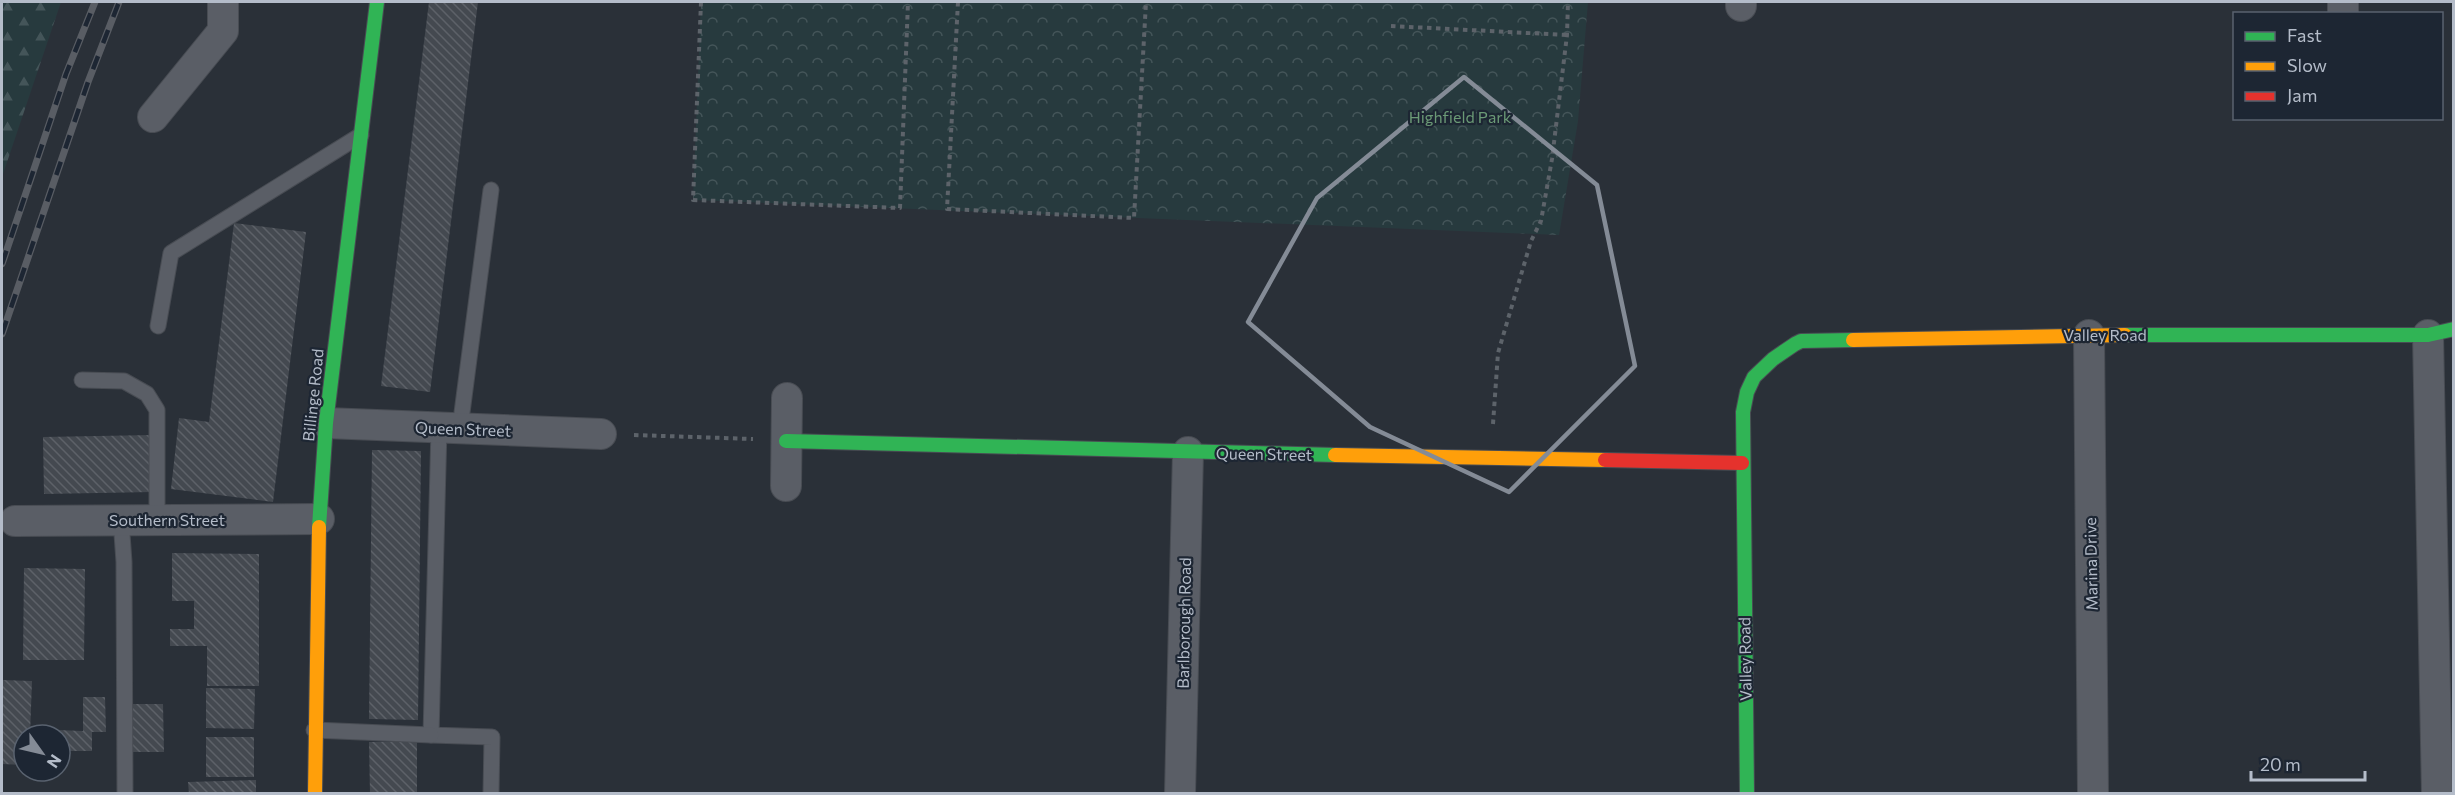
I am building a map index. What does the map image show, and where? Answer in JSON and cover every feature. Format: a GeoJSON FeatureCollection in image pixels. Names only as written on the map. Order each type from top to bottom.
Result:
{"type":"FeatureCollection","features":[{"type":"Feature","properties":{"kind":"street"},"geometry":{"type":"LineString","coordinates":[[153,117],[223,31],[224,2]]}},
{"type":"Feature","properties":{"kind":"street","name":"Billinge Road"},"geometry":{"type":"LineString","coordinates":[[315,794],[314,729],[319,519],[326,423],[376,2]]}},
{"type":"Feature","properties":{"kind":"street","name":"Valley Road"},"geometry":{"type":"LineString","coordinates":[[1747,794],[1743,409],[1750,381],[1779,353],[1801,341],[2089,335],[2441,332],[2445,730],[2436,794]]}},
{"type":"Feature","properties":{"kind":"street","name":"Marina Drive"},"geometry":{"type":"LineString","coordinates":[[2089,335],[2093,794]]}},
{"type":"Feature","properties":{"kind":"street"},"geometry":{"type":"LineString","coordinates":[[786,486],[788,398]]}},
{"type":"Feature","properties":{"kind":"street","name":"Queen Street"},"geometry":{"type":"LineString","coordinates":[[326,423],[601,434]]}},
{"type":"Feature","properties":{"kind":"street","name":"Queen Street"},"geometry":{"type":"LineString","coordinates":[[786,441],[1742,463]]}},
{"type":"Feature","properties":{"kind":"street","name":"Barlborough Road"},"geometry":{"type":"LineString","coordinates":[[1180,794],[1188,452]]}},
{"type":"Feature","properties":{"kind":"street","name":"Southern Street"},"geometry":{"type":"LineString","coordinates":[[15,521],[319,519]]}},
{"type":"Feature","properties":{"kind":"lane"},"geometry":{"type":"LineString","coordinates":[[158,326],[171,253],[361,135]]}},
{"type":"Feature","properties":{"kind":"lane"},"geometry":{"type":"LineString","coordinates":[[431,735],[450,428],[491,190]]}},
{"type":"Feature","properties":{"kind":"lane"},"geometry":{"type":"LineString","coordinates":[[82,380],[124,381],[147,394],[157,410],[157,520]]}},
{"type":"Feature","properties":{"kind":"lane"},"geometry":{"type":"LineString","coordinates":[[121,520],[124,562],[125,794]]}},
{"type":"Feature","properties":{"kind":"lane"},"geometry":{"type":"LineString","coordinates":[[314,729],[492,737],[491,794]]}},
{"type":"Feature","properties":{"kind":"path"},"geometry":{"type":"LineString","coordinates":[[701,2],[693,200],[900,208],[908,2]]}},
{"type":"Feature","properties":{"kind":"path"},"geometry":{"type":"LineString","coordinates":[[958,2],[946,209],[1134,218],[1146,2]]}},
{"type":"Feature","properties":{"kind":"path"},"geometry":{"type":"LineString","coordinates":[[1491,458],[1498,353],[1532,241],[1541,221],[1552,159],[1567,35],[1568,2]]}},
{"type":"Feature","properties":{"kind":"path"},"geometry":{"type":"LineString","coordinates":[[1391,26],[1567,35]]}},
{"type":"Feature","properties":{"kind":"path"},"geometry":{"type":"LineString","coordinates":[[601,434],[786,441]]}},
{"type":"Feature","properties":{"kind":"highlighted area"},"geometry":{"type":"Polygon","coordinates":[[[1464,77],[1597,185],[1635,366],[1509,492],[1370,427],[1248,322],[1317,198],[1464,77]]]}},
{"type":"Feature","properties":{"kind":"green space"},"geometry":{"type":"Polygon","coordinates":[[[2,2],[61,2],[2,177],[2,2]]]}},
{"type":"Feature","properties":{"kind":"green space","name":"Highfield Park"},"geometry":{"type":"Polygon","coordinates":[[[701,2],[1588,2],[1578,121],[1559,235],[693,200],[701,2]]]}},
{"type":"Feature","properties":{"kind":"building"},"geometry":{"type":"Polygon","coordinates":[[[429,2],[478,2],[430,392],[381,386],[429,2]]]}},
{"type":"Feature","properties":{"kind":"building"},"geometry":{"type":"Polygon","coordinates":[[[234,223],[306,232],[273,502],[171,489],[179,418],[209,422],[234,223]]]}},
{"type":"Feature","properties":{"kind":"building"},"geometry":{"type":"Polygon","coordinates":[[[152,435],[153,492],[44,494],[43,437],[152,435]]]}},
{"type":"Feature","properties":{"kind":"building"},"geometry":{"type":"Polygon","coordinates":[[[372,450],[421,451],[418,720],[369,719],[372,450]]]}},
{"type":"Feature","properties":{"kind":"building"},"geometry":{"type":"Polygon","coordinates":[[[172,553],[259,554],[259,686],[207,686],[207,646],[170,646],[170,629],[194,629],[194,601],[172,601],[172,553]]]}},
{"type":"Feature","properties":{"kind":"building"},"geometry":{"type":"Polygon","coordinates":[[[24,568],[85,569],[84,660],[23,660],[24,568]]]}},
{"type":"Feature","properties":{"kind":"building"},"geometry":{"type":"Polygon","coordinates":[[[2,680],[32,681],[30,723],[12,723],[12,764],[2,764],[2,680]]]}},
{"type":"Feature","properties":{"kind":"building"},"geometry":{"type":"Polygon","coordinates":[[[206,688],[255,689],[254,729],[206,728],[206,688]]]}},
{"type":"Feature","properties":{"kind":"building"},"geometry":{"type":"Polygon","coordinates":[[[83,697],[105,697],[106,732],[92,732],[92,751],[72,751],[72,731],[83,731],[83,697]]]}},
{"type":"Feature","properties":{"kind":"building"},"geometry":{"type":"Polygon","coordinates":[[[133,704],[163,704],[164,752],[133,752],[133,704]]]}},
{"type":"Feature","properties":{"kind":"building"},"geometry":{"type":"Polygon","coordinates":[[[206,737],[254,737],[254,777],[206,777],[206,737]]]}},
{"type":"Feature","properties":{"kind":"building"},"geometry":{"type":"Polygon","coordinates":[[[417,741],[417,794],[370,794],[369,742],[417,741]]]}},
{"type":"Feature","properties":{"kind":"building"},"geometry":{"type":"Polygon","coordinates":[[[256,780],[256,794],[189,794],[188,782],[256,780]]]}},
{"type":"Feature","properties":{"kind":"railway"},"geometry":{"type":"LineString","coordinates":[[2,264],[66,74],[95,2]]}},
{"type":"Feature","properties":{"kind":"railway"},"geometry":{"type":"LineString","coordinates":[[2,334],[88,82],[119,2]]}},
{"type":"Feature","properties":{"kind":"traffic: fast"},"geometry":{"type":"LineString","coordinates":[[319,527],[326,423],[377,2]]}},
{"type":"Feature","properties":{"kind":"traffic: fast"},"geometry":{"type":"LineString","coordinates":[[2125,335],[2428,335],[2454,329]]}},
{"type":"Feature","properties":{"kind":"traffic: fast"},"geometry":{"type":"LineString","coordinates":[[1747,794],[1743,412],[1747,392],[1754,377],[1773,359],[1801,341],[1853,340]]}},
{"type":"Feature","properties":{"kind":"traffic: fast"},"geometry":{"type":"LineString","coordinates":[[786,441],[1335,455]]}},
{"type":"Feature","properties":{"kind":"traffic: slow"},"geometry":{"type":"LineString","coordinates":[[1853,340],[2125,335]]}},
{"type":"Feature","properties":{"kind":"traffic: slow"},"geometry":{"type":"LineString","coordinates":[[1335,455],[1605,460]]}},
{"type":"Feature","properties":{"kind":"traffic: slow"},"geometry":{"type":"LineString","coordinates":[[315,794],[319,527]]}},
{"type":"Feature","properties":{"kind":"traffic: jam"},"geometry":{"type":"LineString","coordinates":[[1605,460],[1742,463]]}}]}
